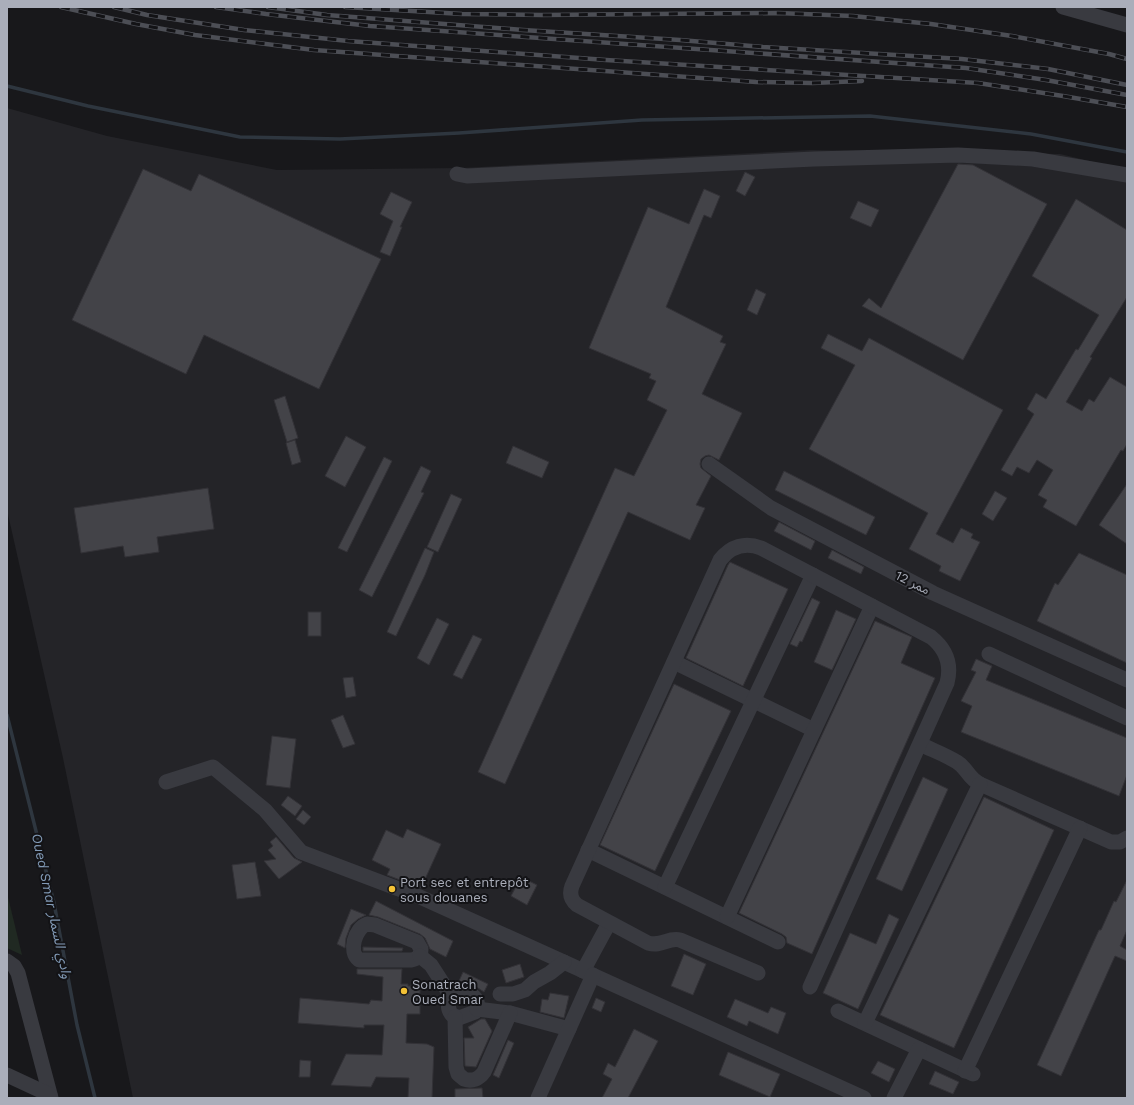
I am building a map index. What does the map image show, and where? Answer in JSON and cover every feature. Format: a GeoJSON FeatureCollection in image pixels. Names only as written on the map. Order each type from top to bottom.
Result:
{"type":"FeatureCollection","features":[{"type":"Feature","properties":{"kind":"street"},"geometry":{"type":"LineString","coordinates":[[1063,7],[1127,25]]}},
{"type":"Feature","properties":{"kind":"street"},"geometry":{"type":"LineString","coordinates":[[457,174],[466,176],[814,159],[958,155],[1033,159],[1127,175]]}},
{"type":"Feature","properties":{"kind":"street","name":"ممر 12"},"geometry":{"type":"LineString","coordinates":[[709,464],[771,508],[933,593],[1127,680]]}},
{"type":"Feature","properties":{"kind":"street"},"geometry":{"type":"LineString","coordinates":[[758,973],[680,940],[673,939],[656,945],[648,943],[577,905],[572,899],[571,890],[720,560],[730,550],[742,545],[755,546],[931,637],[942,647],[948,661],[949,676],[947,684],[810,987]]}},
{"type":"Feature","properties":{"kind":"street"},"geometry":{"type":"LineString","coordinates":[[666,888],[813,575]]}},
{"type":"Feature","properties":{"kind":"street"},"geometry":{"type":"LineString","coordinates":[[727,917],[872,606]]}},
{"type":"Feature","properties":{"kind":"street"},"geometry":{"type":"LineString","coordinates":[[989,654],[1127,718]]}},
{"type":"Feature","properties":{"kind":"street"},"geometry":{"type":"LineString","coordinates":[[674,662],[814,730]]}},
{"type":"Feature","properties":{"kind":"street"},"geometry":{"type":"LineString","coordinates":[[920,744],[957,762],[971,778],[980,784],[1115,843],[1127,838]]}},
{"type":"Feature","properties":{"kind":"street"},"geometry":{"type":"LineString","coordinates":[[166,782],[213,767],[265,810],[301,852],[420,897],[864,1098]]}},
{"type":"Feature","properties":{"kind":"street"},"geometry":{"type":"LineString","coordinates":[[865,1023],[980,784]]}},
{"type":"Feature","properties":{"kind":"street"},"geometry":{"type":"LineString","coordinates":[[838,1011],[969,1072],[1080,828]]}},
{"type":"Feature","properties":{"kind":"street"},"geometry":{"type":"LineString","coordinates":[[588,850],[778,942]]}},
{"type":"Feature","properties":{"kind":"street"},"geometry":{"type":"LineString","coordinates":[[538,1098],[569,1029],[588,973],[609,923]]}},
{"type":"Feature","properties":{"kind":"street"},"geometry":{"type":"LineString","coordinates":[[420,956],[431,965],[451,996]]}},
{"type":"Feature","properties":{"kind":"street"},"geometry":{"type":"LineString","coordinates":[[7,961],[14,966],[18,973],[51,1096]]}},
{"type":"Feature","properties":{"kind":"street"},"geometry":{"type":"LineString","coordinates":[[455,1017],[462,1017],[472,1014],[477,1006],[500,994],[512,985],[519,982],[534,982],[550,973],[564,962]]}},
{"type":"Feature","properties":{"kind":"street"},"geometry":{"type":"LineString","coordinates":[[477,1006],[471,994],[463,991],[454,993],[449,1000],[448,1008],[455,1017],[457,1071],[464,1079],[472,1080],[479,1078],[484,1072],[510,1013]]}},
{"type":"Feature","properties":{"kind":"street"},"geometry":{"type":"LineString","coordinates":[[477,1006],[510,1013],[569,1029]]}},
{"type":"Feature","properties":{"kind":"street"},"geometry":{"type":"LineString","coordinates":[[894,1098],[919,1049]]}},
{"type":"Feature","properties":{"kind":"street"},"geometry":{"type":"LineString","coordinates":[[7,1074],[51,1096]]}},
{"type":"Feature","properties":{"kind":"shaded area"},"geometry":{"type":"Polygon","coordinates":[[[7,108],[107,136],[277,170],[462,168],[810,150],[1060,154],[1127,170],[1127,1098],[133,1098],[63,758],[7,510],[7,108]]]}},
{"type":"Feature","properties":{"kind":"shaded area"},"geometry":{"type":"Polygon","coordinates":[[[7,893],[22,955],[7,948],[7,893]]]}},
{"type":"Feature","properties":{"kind":"building"},"geometry":{"type":"Polygon","coordinates":[[[958,164],[973,165],[1047,204],[963,360],[862,306],[869,298],[881,308],[958,164]]]}},
{"type":"Feature","properties":{"kind":"building"},"geometry":{"type":"Polygon","coordinates":[[[143,169],[191,191],[199,174],[381,259],[319,389],[204,335],[186,374],[72,320],[143,169]]]}},
{"type":"Feature","properties":{"kind":"building"},"geometry":{"type":"Polygon","coordinates":[[[745,172],[755,177],[745,196],[736,191],[745,172]]]}},
{"type":"Feature","properties":{"kind":"building"},"geometry":{"type":"Polygon","coordinates":[[[704,189],[720,196],[711,218],[704,215],[666,307],[723,336],[720,342],[726,344],[702,394],[742,413],[719,460],[709,455],[701,459],[701,468],[711,476],[696,505],[705,508],[690,540],[628,512],[505,784],[478,772],[615,468],[634,476],[667,410],[647,400],[656,381],[649,378],[651,374],[589,348],[648,207],[689,224],[704,189]]]}},
{"type":"Feature","properties":{"kind":"building"},"geometry":{"type":"Polygon","coordinates":[[[391,192],[412,202],[400,227],[402,227],[390,256],[380,252],[393,221],[380,214],[391,192]]]}},
{"type":"Feature","properties":{"kind":"building"},"geometry":{"type":"Polygon","coordinates":[[[1076,199],[1127,230],[1127,297],[1090,357],[1092,358],[1066,402],[1082,411],[1089,399],[1094,402],[1110,377],[1127,387],[1127,444],[1123,451],[1121,450],[1076,526],[1043,507],[1047,500],[1038,495],[1053,470],[1037,460],[1029,473],[1017,467],[1012,476],[1001,470],[1034,414],[1027,409],[1036,393],[1046,399],[1076,349],[1078,350],[1099,315],[1032,276],[1076,199]]]}},
{"type":"Feature","properties":{"kind":"building"},"geometry":{"type":"Polygon","coordinates":[[[858,201],[879,210],[871,227],[850,218],[858,201]]]}},
{"type":"Feature","properties":{"kind":"building"},"geometry":{"type":"Polygon","coordinates":[[[756,289],[766,294],[757,315],[747,310],[756,289]]]}},
{"type":"Feature","properties":{"kind":"building"},"geometry":{"type":"Polygon","coordinates":[[[828,334],[862,351],[869,338],[1003,410],[936,534],[953,543],[961,528],[973,534],[971,538],[980,542],[960,581],[939,571],[941,566],[909,549],[928,513],[809,449],[855,365],[821,348],[828,334]]]}},
{"type":"Feature","properties":{"kind":"building"},"geometry":{"type":"Polygon","coordinates":[[[285,396],[298,438],[287,442],[274,400],[285,396]]]}},
{"type":"Feature","properties":{"kind":"building"},"geometry":{"type":"Polygon","coordinates":[[[346,436],[366,447],[345,487],[325,476],[346,436]]]}},
{"type":"Feature","properties":{"kind":"building"},"geometry":{"type":"Polygon","coordinates":[[[295,440],[301,462],[292,465],[286,443],[295,440]]]}},
{"type":"Feature","properties":{"kind":"building"},"geometry":{"type":"Polygon","coordinates":[[[513,446],[549,462],[542,478],[506,463],[513,446]]]}},
{"type":"Feature","properties":{"kind":"building"},"geometry":{"type":"Polygon","coordinates":[[[384,457],[392,461],[347,552],[338,548],[384,457]]]}},
{"type":"Feature","properties":{"kind":"building"},"geometry":{"type":"Polygon","coordinates":[[[421,466],[431,471],[421,492],[424,493],[372,597],[359,590],[421,466]]]}},
{"type":"Feature","properties":{"kind":"building"},"geometry":{"type":"Polygon","coordinates":[[[784,471],[875,517],[866,535],[775,490],[784,471]]]}},
{"type":"Feature","properties":{"kind":"building"},"geometry":{"type":"Polygon","coordinates":[[[1127,484],[1127,544],[1099,525],[1127,484]]]}},
{"type":"Feature","properties":{"kind":"building"},"geometry":{"type":"Polygon","coordinates":[[[208,488],[214,529],[157,537],[159,552],[125,557],[123,546],[81,553],[74,508],[208,488]]]}},
{"type":"Feature","properties":{"kind":"building"},"geometry":{"type":"Polygon","coordinates":[[[995,491],[1007,498],[993,521],[982,514],[995,491]]]}},
{"type":"Feature","properties":{"kind":"building"},"geometry":{"type":"Polygon","coordinates":[[[451,494],[462,499],[438,552],[427,547],[451,494]]]}},
{"type":"Feature","properties":{"kind":"building"},"geometry":{"type":"Polygon","coordinates":[[[779,522],[815,541],[811,550],[774,531],[779,522]]]}},
{"type":"Feature","properties":{"kind":"building"},"geometry":{"type":"Polygon","coordinates":[[[425,548],[434,552],[425,575],[396,636],[387,632],[425,548]]]}},
{"type":"Feature","properties":{"kind":"building"},"geometry":{"type":"Polygon","coordinates":[[[832,550],[864,567],[861,574],[828,558],[832,550]]]}},
{"type":"Feature","properties":{"kind":"building"},"geometry":{"type":"Polygon","coordinates":[[[1079,553],[1127,575],[1127,663],[1037,621],[1055,583],[1058,585],[1079,553]]]}},
{"type":"Feature","properties":{"kind":"building"},"geometry":{"type":"Polygon","coordinates":[[[730,562],[788,589],[743,686],[686,658],[730,562]]]}},
{"type":"Feature","properties":{"kind":"building"},"geometry":{"type":"Polygon","coordinates":[[[812,598],[820,602],[802,642],[800,641],[797,647],[790,644],[812,598]]]}},
{"type":"Feature","properties":{"kind":"building"},"geometry":{"type":"Polygon","coordinates":[[[836,610],[856,619],[832,670],[814,662],[836,610]]]}},
{"type":"Feature","properties":{"kind":"building"},"geometry":{"type":"Polygon","coordinates":[[[308,612],[321,612],[321,636],[308,636],[308,612]]]}},
{"type":"Feature","properties":{"kind":"building"},"geometry":{"type":"Polygon","coordinates":[[[437,618],[449,624],[429,665],[417,658],[437,618]]]}},
{"type":"Feature","properties":{"kind":"building"},"geometry":{"type":"Polygon","coordinates":[[[875,621],[912,637],[901,663],[935,678],[812,954],[787,943],[786,937],[782,934],[739,913],[875,621]]]}},
{"type":"Feature","properties":{"kind":"building"},"geometry":{"type":"Polygon","coordinates":[[[473,635],[482,639],[462,679],[453,675],[473,635]]]}},
{"type":"Feature","properties":{"kind":"building"},"geometry":{"type":"Polygon","coordinates":[[[976,659],[992,666],[986,680],[1127,738],[1127,775],[1119,796],[961,732],[972,706],[961,701],[976,672],[971,670],[976,659]]]}},
{"type":"Feature","properties":{"kind":"building"},"geometry":{"type":"Polygon","coordinates":[[[353,677],[356,696],[346,698],[343,678],[353,677]]]}},
{"type":"Feature","properties":{"kind":"building"},"geometry":{"type":"Polygon","coordinates":[[[674,684],[731,711],[655,871],[600,845],[674,684]]]}},
{"type":"Feature","properties":{"kind":"building"},"geometry":{"type":"Polygon","coordinates":[[[343,715],[355,744],[343,748],[331,720],[343,715]]]}},
{"type":"Feature","properties":{"kind":"building"},"geometry":{"type":"Polygon","coordinates":[[[272,736],[296,739],[290,788],[266,785],[272,736]]]}},
{"type":"Feature","properties":{"kind":"building"},"geometry":{"type":"Polygon","coordinates":[[[923,777],[948,789],[902,891],[876,879],[923,777]]]}},
{"type":"Feature","properties":{"kind":"building"},"geometry":{"type":"Polygon","coordinates":[[[288,796],[302,806],[295,816],[281,805],[288,796]]]}},
{"type":"Feature","properties":{"kind":"building"},"geometry":{"type":"Polygon","coordinates":[[[984,797],[1054,830],[954,1048],[880,1015],[984,797]]]}},
{"type":"Feature","properties":{"kind":"building"},"geometry":{"type":"Polygon","coordinates":[[[303,810],[311,817],[304,825],[296,819],[303,810]]]}},
{"type":"Feature","properties":{"kind":"building"},"geometry":{"type":"Polygon","coordinates":[[[407,829],[441,844],[421,888],[387,875],[390,869],[372,860],[386,830],[403,838],[407,829]]]}},
{"type":"Feature","properties":{"kind":"building"},"geometry":{"type":"Polygon","coordinates":[[[276,837],[294,858],[302,862],[279,879],[264,861],[276,859],[268,850],[273,846],[270,842],[276,837]]]}},
{"type":"Feature","properties":{"kind":"building"},"geometry":{"type":"Polygon","coordinates":[[[255,862],[261,896],[237,899],[232,865],[255,862]]]}},
{"type":"Feature","properties":{"kind":"building"},"geometry":{"type":"Polygon","coordinates":[[[521,877],[537,885],[527,905],[511,896],[521,877]]]}},
{"type":"Feature","properties":{"kind":"building"},"geometry":{"type":"Polygon","coordinates":[[[1127,880],[1127,930],[1120,946],[1127,950],[1127,961],[1115,956],[1061,1076],[1037,1065],[1099,930],[1101,930],[1114,901],[1116,902],[1127,880]]]}},
{"type":"Feature","properties":{"kind":"building"},"geometry":{"type":"Polygon","coordinates":[[[376,901],[453,941],[446,957],[430,949],[425,938],[420,934],[378,917],[369,915],[376,901]]]}},
{"type":"Feature","properties":{"kind":"building"},"geometry":{"type":"Polygon","coordinates":[[[351,909],[366,915],[351,925],[346,938],[345,948],[337,944],[351,909]]]}},
{"type":"Feature","properties":{"kind":"building"},"geometry":{"type":"Polygon","coordinates":[[[889,914],[899,919],[858,1009],[823,993],[850,933],[876,944],[889,914]]]}},
{"type":"Feature","properties":{"kind":"building"},"geometry":{"type":"Polygon","coordinates":[[[363,947],[403,948],[402,951],[363,951],[363,947]]]}},
{"type":"Feature","properties":{"kind":"building"},"geometry":{"type":"Polygon","coordinates":[[[684,954],[706,964],[693,995],[671,986],[684,954]]]}},
{"type":"Feature","properties":{"kind":"building"},"geometry":{"type":"Polygon","coordinates":[[[520,964],[524,977],[506,983],[502,970],[520,964]]]}},
{"type":"Feature","properties":{"kind":"building"},"geometry":{"type":"Polygon","coordinates":[[[357,969],[402,969],[401,984],[408,984],[408,986],[420,986],[420,1014],[407,1014],[406,1043],[427,1044],[434,1047],[432,1098],[408,1098],[409,1078],[376,1077],[371,1087],[331,1085],[346,1054],[382,1055],[384,1025],[364,1025],[364,1028],[298,1023],[300,998],[369,1004],[371,1000],[382,1001],[383,977],[357,974],[357,969]]]}},
{"type":"Feature","properties":{"kind":"building"},"geometry":{"type":"Polygon","coordinates":[[[463,972],[488,984],[484,992],[475,986],[459,981],[463,972]]]}},
{"type":"Feature","properties":{"kind":"building"},"geometry":{"type":"Polygon","coordinates":[[[550,993],[569,996],[564,1018],[540,1012],[542,999],[548,1000],[550,993]]]}},
{"type":"Feature","properties":{"kind":"building"},"geometry":{"type":"Polygon","coordinates":[[[596,998],[605,1002],[601,1012],[592,1008],[596,998]]]}},
{"type":"Feature","properties":{"kind":"building"},"geometry":{"type":"Polygon","coordinates":[[[735,999],[768,1013],[771,1007],[786,1013],[778,1034],[749,1021],[747,1026],[727,1017],[735,999]]]}},
{"type":"Feature","properties":{"kind":"building"},"geometry":{"type":"Polygon","coordinates":[[[481,1019],[485,1019],[492,1031],[476,1067],[465,1066],[464,1038],[474,1038],[468,1027],[481,1019]]]}},
{"type":"Feature","properties":{"kind":"building"},"geometry":{"type":"Polygon","coordinates":[[[634,1029],[658,1041],[628,1098],[602,1098],[612,1079],[603,1074],[608,1063],[615,1067],[634,1029]]]}},
{"type":"Feature","properties":{"kind":"building"},"geometry":{"type":"Polygon","coordinates":[[[508,1040],[514,1043],[499,1078],[493,1075],[508,1040]]]}},
{"type":"Feature","properties":{"kind":"building"},"geometry":{"type":"Polygon","coordinates":[[[728,1052],[780,1074],[770,1097],[719,1075],[728,1052]]]}},
{"type":"Feature","properties":{"kind":"building"},"geometry":{"type":"Polygon","coordinates":[[[300,1060],[311,1061],[310,1077],[299,1077],[300,1060]]]}},
{"type":"Feature","properties":{"kind":"building"},"geometry":{"type":"Polygon","coordinates":[[[878,1061],[895,1069],[889,1082],[871,1073],[878,1061]]]}},
{"type":"Feature","properties":{"kind":"building"},"geometry":{"type":"Polygon","coordinates":[[[935,1071],[959,1082],[953,1094],[929,1084],[935,1071]]]}},
{"type":"Feature","properties":{"kind":"building"},"geometry":{"type":"Polygon","coordinates":[[[482,1088],[483,1098],[455,1098],[455,1089],[482,1088]]]}},
{"type":"Feature","properties":{"kind":"waterway"},"geometry":{"type":"LineString","coordinates":[[7,86],[88,106],[240,137],[340,139],[459,133],[642,120],[870,116],[1031,134],[1127,152]]}},
{"type":"Feature","properties":{"kind":"waterway","name":"Oued Smar وادي السمار"},"geometry":{"type":"LineString","coordinates":[[7,715],[54,903],[77,1025],[95,1098]]}},
{"type":"Feature","properties":{"kind":"railway"},"geometry":{"type":"LineString","coordinates":[[61,7],[136,24],[195,35],[314,50],[756,82],[812,83],[862,81]]}},
{"type":"Feature","properties":{"kind":"railway"},"geometry":{"type":"LineString","coordinates":[[114,7],[147,15],[244,30],[348,41],[606,60],[978,83],[1127,107]]}},
{"type":"Feature","properties":{"kind":"railway"},"geometry":{"type":"LineString","coordinates":[[216,7],[370,26],[966,68],[1046,80],[1127,95]]}},
{"type":"Feature","properties":{"kind":"railway"},"geometry":{"type":"LineString","coordinates":[[268,7],[327,15],[523,30],[962,59],[1048,69],[1127,85]]}},
{"type":"Feature","properties":{"kind":"railway"},"geometry":{"type":"LineString","coordinates":[[345,7],[462,14],[542,15],[778,13],[853,16],[931,24],[1012,36],[1109,54],[1127,59]]}},
{"type":"Feature","properties":{"kind":"place","name":"Port sec et entrepôt sous douanes"},"geometry":{"type":"Point","coordinates":[392,889]}},
{"type":"Feature","properties":{"kind":"place","name":"Sonatrach Oued Smar"},"geometry":{"type":"Point","coordinates":[404,991]}}]}
